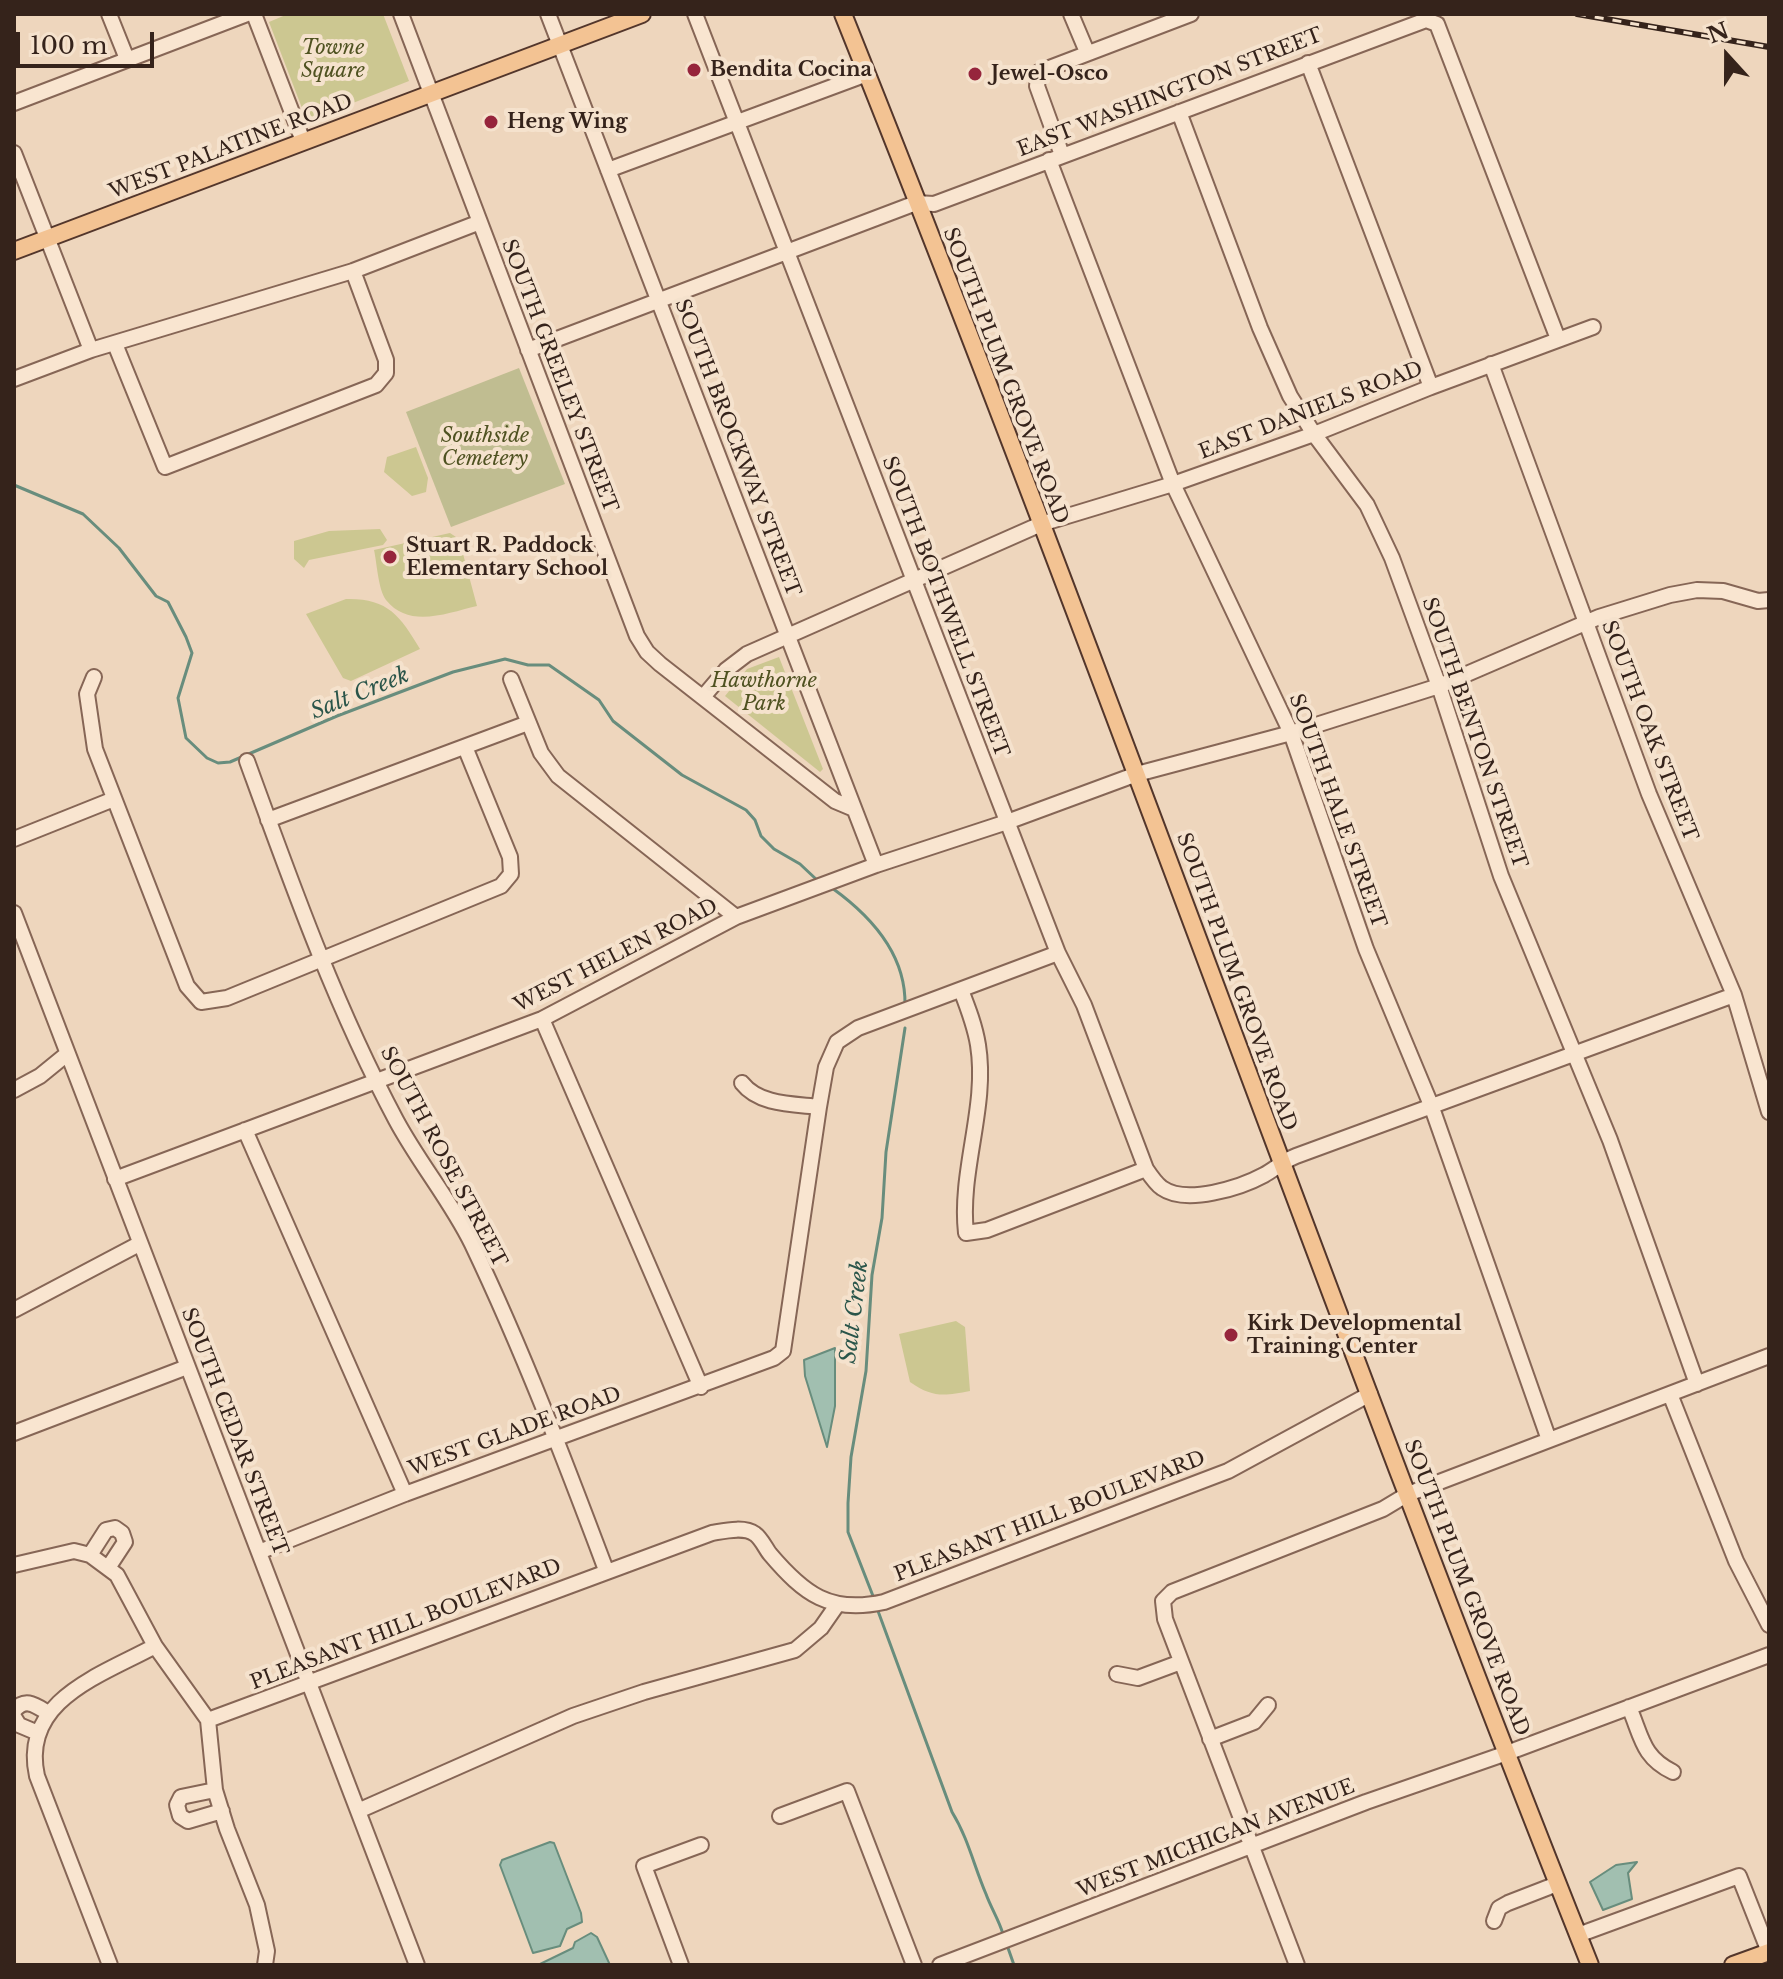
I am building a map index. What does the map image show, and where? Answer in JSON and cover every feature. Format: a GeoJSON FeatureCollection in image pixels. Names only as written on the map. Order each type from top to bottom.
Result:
{"type":"FeatureCollection","features":[{"type":"Feature","properties":{"kind":"main road","name":"WEST PALATINE ROAD"},"geometry":{"type":"LineString","coordinates":[[14,251],[642,14]]}},
{"type":"Feature","properties":{"kind":"main road","name":"SOUTH PLUM GROVE ROAD"},"geometry":{"type":"LineString","coordinates":[[843,14],[1137,774],[1408,1494],[1590,1965]]}},
{"type":"Feature","properties":{"kind":"main road"},"geometry":{"type":"LineString","coordinates":[[1733,1965],[1751,1962],[1769,1952]]}},
{"type":"Feature","properties":{"kind":"street"},"geometry":{"type":"LineString","coordinates":[[109,14],[127,59]]}},
{"type":"Feature","properties":{"kind":"street"},"geometry":{"type":"LineString","coordinates":[[14,103],[247,14]]}},
{"type":"Feature","properties":{"kind":"street"},"geometry":{"type":"LineString","coordinates":[[254,14],[303,141]]}},
{"type":"Feature","properties":{"kind":"street","name":"SOUTH GREELEY STREET"},"geometry":{"type":"LineString","coordinates":[[401,14],[637,636],[647,652],[660,664],[835,801],[854,809]]}},
{"type":"Feature","properties":{"kind":"street","name":"SOUTH BROCKWAY STREET"},"geometry":{"type":"LineString","coordinates":[[548,14],[876,865]]}},
{"type":"Feature","properties":{"kind":"street","name":"SOUTH BOTHWELL STREET"},"geometry":{"type":"LineString","coordinates":[[695,14],[1058,953],[1084,1005],[1146,1169],[1161,1188],[1182,1196],[1204,1196],[1263,1175],[1282,1161]]}},
{"type":"Feature","properties":{"kind":"street"},"geometry":{"type":"LineString","coordinates":[[1071,14],[1087,52],[1191,14]]}},
{"type":"Feature","properties":{"kind":"street","name":"EAST WASHINGTON STREET"},"geometry":{"type":"LineString","coordinates":[[528,350],[916,203],[934,204],[1420,21],[1432,20],[1437,24],[1558,339]]}},
{"type":"Feature","properties":{"kind":"street","name":"SOUTH HALE STREET"},"geometry":{"type":"LineString","coordinates":[[1087,52],[1044,68],[1036,78],[1056,157],[1173,484],[1291,733],[1366,949],[1431,1105],[1549,1440]]}},
{"type":"Feature","properties":{"kind":"street"},"geometry":{"type":"LineString","coordinates":[[1308,63],[1431,387]]}},
{"type":"Feature","properties":{"kind":"street"},"geometry":{"type":"LineString","coordinates":[[608,170],[867,74]]}},
{"type":"Feature","properties":{"kind":"street","name":"SOUTH BENTON STREET"},"geometry":{"type":"LineString","coordinates":[[1179,112],[1290,396],[1367,505],[1378,527],[1439,686],[1501,876],[1610,1140],[1697,1384]]}},
{"type":"Feature","properties":{"kind":"street"},"geometry":{"type":"LineString","coordinates":[[14,153],[91,350]]}},
{"type":"Feature","properties":{"kind":"street"},"geometry":{"type":"LineString","coordinates":[[14,379],[91,350],[353,271],[480,222]]}},
{"type":"Feature","properties":{"kind":"street"},"geometry":{"type":"LineString","coordinates":[[115,344],[165,467],[376,385],[386,373],[386,360],[353,271]]}},
{"type":"Feature","properties":{"kind":"street","name":"EAST DANIELS ROAD"},"geometry":{"type":"LineString","coordinates":[[703,697],[736,661],[1041,524],[1173,484],[1314,434],[1593,327]]}},
{"type":"Feature","properties":{"kind":"street","name":"SOUTH OAK STREET"},"geometry":{"type":"LineString","coordinates":[[1491,364],[1649,794],[1734,995],[1769,1112]]}},
{"type":"Feature","properties":{"kind":"street","name":"WEST HELEN ROAD"},"geometry":{"type":"LineString","coordinates":[[115,1179],[542,1019],[736,917],[876,865],[1007,822],[1137,774],[1291,733],[1439,686],[1587,622],[1670,595],[1697,590],[1723,591],[1758,601],[1769,600]]}},
{"type":"Feature","properties":{"kind":"street"},"geometry":{"type":"LineString","coordinates":[[94,677],[87,694],[95,749],[187,986],[201,1002],[227,998],[501,886],[511,874],[510,857],[465,747]]}},
{"type":"Feature","properties":{"kind":"street"},"geometry":{"type":"LineString","coordinates":[[511,679],[541,753],[558,776],[736,917]]}},
{"type":"Feature","properties":{"kind":"street"},"geometry":{"type":"LineString","coordinates":[[268,820],[528,723]]}},
{"type":"Feature","properties":{"kind":"street","name":"SOUTH ROSE STREET"},"geometry":{"type":"LineString","coordinates":[[247,761],[322,959],[397,1122],[471,1241],[556,1437],[606,1570]]}},
{"type":"Feature","properties":{"kind":"street"},"geometry":{"type":"LineString","coordinates":[[14,839],[114,799]]}},
{"type":"Feature","properties":{"kind":"street","name":"SOUTH CEDAR STREET"},"geometry":{"type":"LineString","coordinates":[[14,913],[417,1965]]}},
{"type":"Feature","properties":{"kind":"street"},"geometry":{"type":"LineString","coordinates":[[742,1083],[750,1093],[775,1102],[819,1107],[826,1067],[837,1042],[858,1028],[1058,953]]}},
{"type":"Feature","properties":{"kind":"street"},"geometry":{"type":"LineString","coordinates":[[961,990],[978,1046],[979,1079],[963,1208],[966,1233],[987,1230],[1146,1169]]}},
{"type":"Feature","properties":{"kind":"street"},"geometry":{"type":"LineString","coordinates":[[1282,1161],[1734,995]]}},
{"type":"Feature","properties":{"kind":"street"},"geometry":{"type":"LineString","coordinates":[[542,1019],[701,1387]]}},
{"type":"Feature","properties":{"kind":"street"},"geometry":{"type":"LineString","coordinates":[[14,1090],[40,1076],[67,1054]]}},
{"type":"Feature","properties":{"kind":"street","name":"WEST GLADE ROAD"},"geometry":{"type":"LineString","coordinates":[[259,1552],[556,1437],[701,1387],[774,1358],[783,1351],[819,1107]]}},
{"type":"Feature","properties":{"kind":"street"},"geometry":{"type":"LineString","coordinates":[[245,1130],[405,1494]]}},
{"type":"Feature","properties":{"kind":"street"},"geometry":{"type":"LineString","coordinates":[[14,1310],[139,1244]]}},
{"type":"Feature","properties":{"kind":"street"},"geometry":{"type":"LineString","coordinates":[[1297,1965],[1165,1619],[1163,1601],[1172,1592],[1383,1509],[1408,1494],[1769,1356]]}},
{"type":"Feature","properties":{"kind":"street"},"geometry":{"type":"LineString","coordinates":[[14,1433],[187,1367]]}},
{"type":"Feature","properties":{"kind":"street","name":"PLEASANT HILL BOULEVARD"},"geometry":{"type":"LineString","coordinates":[[208,1720],[712,1533],[758,1528],[769,1553],[803,1589],[837,1605],[864,1607],[884,1602],[1178,1491],[1248,1461],[1370,1394]]}},
{"type":"Feature","properties":{"kind":"street"},"geometry":{"type":"LineString","coordinates":[[1670,1394],[1736,1561],[1769,1625]]}},
{"type":"Feature","properties":{"kind":"street"},"geometry":{"type":"LineString","coordinates":[[90,1555],[106,1530],[115,1528],[122,1533],[125,1542],[108,1568]]}},
{"type":"Feature","properties":{"kind":"street"},"geometry":{"type":"LineString","coordinates":[[14,1565],[74,1551],[90,1555],[117,1575],[155,1646],[208,1720],[215,1790],[257,1905],[267,1951],[265,1965]]}},
{"type":"Feature","properties":{"kind":"street"},"geometry":{"type":"LineString","coordinates":[[358,1811],[573,1716],[644,1692],[795,1650],[821,1628],[837,1605]]}},
{"type":"Feature","properties":{"kind":"street"},"geometry":{"type":"LineString","coordinates":[[110,1965],[37,1776],[34,1760],[38,1733],[48,1713],[72,1691],[155,1646]]}},
{"type":"Feature","properties":{"kind":"street","name":"WEST MICHIGAN AVENUE"},"geometry":{"type":"LineString","coordinates":[[940,1965],[1251,1845],[1769,1655]]}},
{"type":"Feature","properties":{"kind":"street"},"geometry":{"type":"LineString","coordinates":[[1117,1674],[1138,1678],[1181,1662]]}},
{"type":"Feature","properties":{"kind":"street"},"geometry":{"type":"LineString","coordinates":[[38,1733],[19,1725],[14,1714],[21,1703],[30,1702],[48,1713]]}},
{"type":"Feature","properties":{"kind":"street"},"geometry":{"type":"LineString","coordinates":[[1210,1739],[1254,1722],[1268,1705]]}},
{"type":"Feature","properties":{"kind":"street"},"geometry":{"type":"LineString","coordinates":[[1629,1707],[1650,1757],[1673,1772]]}},
{"type":"Feature","properties":{"kind":"street"},"geometry":{"type":"LineString","coordinates":[[215,1790],[181,1797],[177,1805],[180,1816],[188,1821],[222,1811]]}},
{"type":"Feature","properties":{"kind":"street"},"geometry":{"type":"LineString","coordinates":[[780,1816],[847,1791],[914,1965]]}},
{"type":"Feature","properties":{"kind":"street"},"geometry":{"type":"LineString","coordinates":[[681,1965],[644,1866],[701,1845]]}},
{"type":"Feature","properties":{"kind":"street"},"geometry":{"type":"LineString","coordinates":[[1578,1935],[1739,1876],[1769,1952]]}},
{"type":"Feature","properties":{"kind":"street"},"geometry":{"type":"LineString","coordinates":[[1494,1921],[1499,1908],[1557,1884]]}},
{"type":"Feature","properties":{"kind":"green space","name":"Towne Square"},"geometry":{"type":"Polygon","coordinates":[[[288,14],[383,14],[409,81],[307,121],[269,22],[288,14]]]}},
{"type":"Feature","properties":{"kind":"green space","name":"Southside Cemetery"},"geometry":{"type":"Polygon","coordinates":[[[519,368],[565,484],[451,527],[406,412],[519,368]]]}},
{"type":"Feature","properties":{"kind":"green space"},"geometry":{"type":"Polygon","coordinates":[[[416,447],[428,478],[426,492],[412,496],[384,472],[387,457],[416,447]]]}},
{"type":"Feature","properties":{"kind":"green space"},"geometry":{"type":"Polygon","coordinates":[[[380,529],[387,540],[383,545],[309,560],[304,568],[294,559],[294,541],[329,531],[380,529]]]}},
{"type":"Feature","properties":{"kind":"green space"},"geometry":{"type":"Polygon","coordinates":[[[450,533],[459,539],[477,606],[429,616],[406,614],[395,609],[381,589],[374,550],[450,533]]]}},
{"type":"Feature","properties":{"kind":"green space"},"geometry":{"type":"Polygon","coordinates":[[[346,599],[372,602],[391,611],[420,649],[351,681],[343,678],[306,614],[346,599]]]}},
{"type":"Feature","properties":{"kind":"green space","name":"Hawthorne Park"},"geometry":{"type":"Polygon","coordinates":[[[779,657],[823,769],[820,772],[725,696],[747,669],[779,657]]]}},
{"type":"Feature","properties":{"kind":"green space"},"geometry":{"type":"Polygon","coordinates":[[[956,1321],[965,1327],[970,1391],[939,1394],[925,1391],[910,1382],[899,1334],[956,1321]]]}},
{"type":"Feature","properties":{"kind":"shaded area"},"geometry":{"type":"Polygon","coordinates":[[[835,1348],[835,1406],[827,1447],[805,1376],[804,1360],[835,1348]]]}},
{"type":"Feature","properties":{"kind":"shaded area"},"geometry":{"type":"Polygon","coordinates":[[[554,1843],[582,1922],[567,1929],[560,1946],[533,1953],[500,1865],[502,1860],[554,1843]]]}},
{"type":"Feature","properties":{"kind":"shaded area"},"geometry":{"type":"Polygon","coordinates":[[[1637,1862],[1628,1873],[1632,1899],[1603,1910],[1590,1882],[1616,1865],[1637,1862]]]}},
{"type":"Feature","properties":{"kind":"shaded area"},"geometry":{"type":"Polygon","coordinates":[[[591,1933],[597,1937],[610,1965],[538,1965],[573,1948],[575,1942],[591,1933]]]}},
{"type":"Feature","properties":{"kind":"waterway","name":"Salt Creek"},"geometry":{"type":"LineString","coordinates":[[14,485],[83,514],[119,548],[156,596],[168,602],[192,653],[178,698],[186,738],[207,758],[218,763],[230,762],[337,716],[453,672],[505,659],[528,665],[549,665],[599,700],[613,721],[682,775],[746,810],[755,820],[761,836],[774,849],[800,864],[817,880]]}},
{"type":"Feature","properties":{"kind":"waterway","name":"Salt Creek"},"geometry":{"type":"LineString","coordinates":[[832,888],[860,911],[884,938],[900,970],[905,1005]]}},
{"type":"Feature","properties":{"kind":"waterway","name":"Salt Creek"},"geometry":{"type":"LineString","coordinates":[[873,1596],[848,1532],[848,1503],[851,1457],[866,1371],[872,1275],[882,1218],[886,1152],[905,1028]]}},
{"type":"Feature","properties":{"kind":"waterway","name":"Salt Creek"},"geometry":{"type":"LineString","coordinates":[[878,1611],[952,1812],[1003,1934]]}},
{"type":"Feature","properties":{"kind":"waterway","name":"Salt Creek"},"geometry":{"type":"LineString","coordinates":[[1008,1948],[1014,1965]]}},
{"type":"Feature","properties":{"kind":"railway"},"geometry":{"type":"LineString","coordinates":[[1577,14],[1769,47]]}},
{"type":"Feature","properties":{"kind":"place","name":"Bendita Cocina"},"geometry":{"type":"Point","coordinates":[694,70]}},
{"type":"Feature","properties":{"kind":"place","name":"Jewel-Osco"},"geometry":{"type":"Point","coordinates":[975,74]}},
{"type":"Feature","properties":{"kind":"place","name":"Heng Wing"},"geometry":{"type":"Point","coordinates":[491,122]}},
{"type":"Feature","properties":{"kind":"place","name":"Stuart R. Paddock Elementary School"},"geometry":{"type":"Point","coordinates":[390,557]}},
{"type":"Feature","properties":{"kind":"place","name":"Kirk Developmental Training Center"},"geometry":{"type":"Point","coordinates":[1231,1335]}}]}
